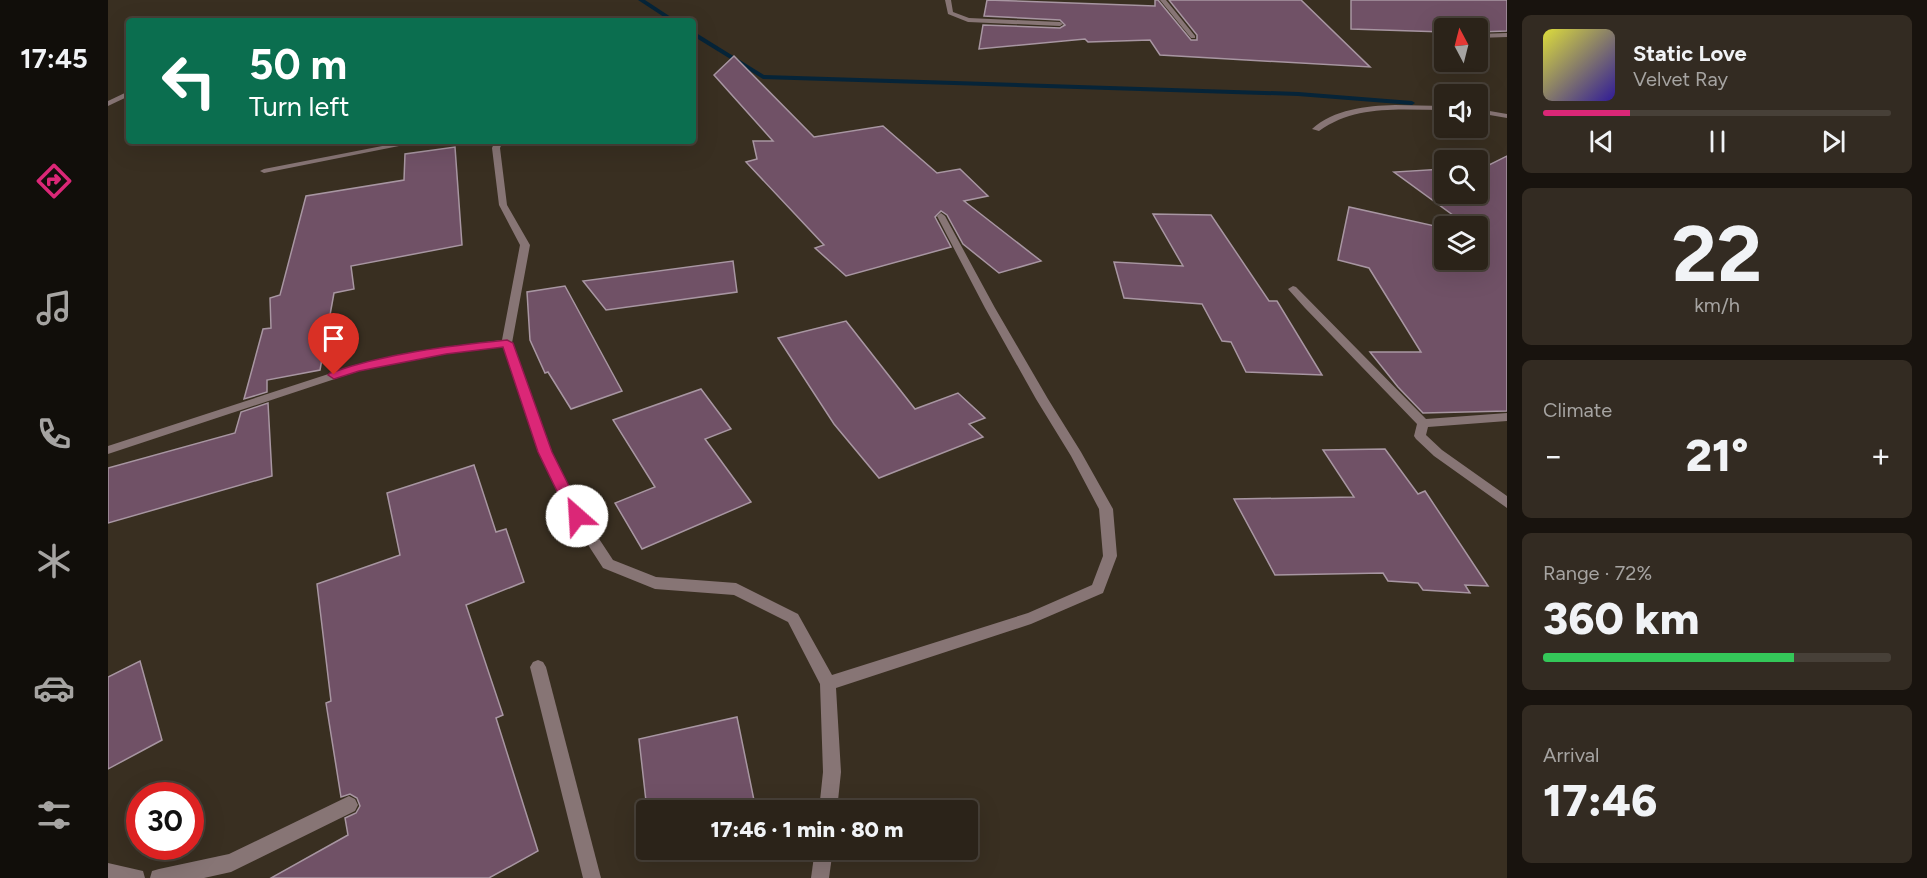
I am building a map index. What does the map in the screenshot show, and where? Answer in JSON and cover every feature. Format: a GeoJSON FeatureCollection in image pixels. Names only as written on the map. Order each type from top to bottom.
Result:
{"type":"FeatureCollection","features":[{"type":"Feature","properties":{"kind":"street"},"geometry":{"type":"LineString","coordinates":[[948,0],[950,13],[968,20],[1060,24]]}},
{"type":"Feature","properties":{"kind":"street"},"geometry":{"type":"LineString","coordinates":[[1162,0],[1193,37]]}},
{"type":"Feature","properties":{"kind":"street"},"geometry":{"type":"LineString","coordinates":[[1488,36],[1507,35]]}},
{"type":"Feature","properties":{"kind":"street"},"geometry":{"type":"LineString","coordinates":[[108,104],[126,95]]}},
{"type":"Feature","properties":{"kind":"street"},"geometry":{"type":"LineString","coordinates":[[1316,129],[1325,120],[1342,114],[1378,109],[1434,108]]}},
{"type":"Feature","properties":{"kind":"street"},"geometry":{"type":"LineString","coordinates":[[1488,113],[1507,116]]}},
{"type":"Feature","properties":{"kind":"street"},"geometry":{"type":"LineString","coordinates":[[264,171],[404,144]]}},
{"type":"Feature","properties":{"kind":"street"},"geometry":{"type":"LineString","coordinates":[[498,144],[496,148],[503,205],[525,245],[507,343],[545,452],[577,516],[608,564],[655,584],[736,589],[793,618],[828,683],[832,772],[829,800]]}},
{"type":"Feature","properties":{"kind":"street"},"geometry":{"type":"LineString","coordinates":[[828,683],[1032,618],[1098,589],[1110,556],[1106,509],[1077,455],[990,308],[941,216]]}},
{"type":"Feature","properties":{"kind":"street"},"geometry":{"type":"LineString","coordinates":[[1293,289],[1326,327],[1371,368],[1423,423]]}},
{"type":"Feature","properties":{"kind":"street"},"geometry":{"type":"LineString","coordinates":[[108,450],[357,368],[446,350],[507,343]]}},
{"type":"Feature","properties":{"kind":"street"},"geometry":{"type":"LineString","coordinates":[[1423,423],[1507,417]]}},
{"type":"Feature","properties":{"kind":"street"},"geometry":{"type":"LineString","coordinates":[[1423,423],[1420,436],[1438,453],[1507,503]]}},
{"type":"Feature","properties":{"kind":"street"},"geometry":{"type":"LineString","coordinates":[[538,667],[592,878]]}},
{"type":"Feature","properties":{"kind":"street"},"geometry":{"type":"LineString","coordinates":[[159,878],[231,863],[349,805]]}},
{"type":"Feature","properties":{"kind":"street"},"geometry":{"type":"LineString","coordinates":[[820,878],[822,860]]}},
{"type":"Feature","properties":{"kind":"street"},"geometry":{"type":"LineString","coordinates":[[108,872],[136,878]]}},
{"type":"Feature","properties":{"kind":"building"},"geometry":{"type":"Polygon","coordinates":[[[987,0],[1155,6],[1155,0],[1158,0],[1191,40],[1197,40],[1197,35],[1169,0],[1301,0],[1370,67],[1160,55],[1150,40],[1088,42],[1085,39],[979,49],[983,25],[1060,28],[1065,25],[1060,20],[984,16],[987,0]]]}},
{"type":"Feature","properties":{"kind":"building"},"geometry":{"type":"Polygon","coordinates":[[[1351,0],[1507,0],[1507,31],[1488,32],[1488,18],[1434,18],[1434,32],[1351,29],[1351,0]]]}},
{"type":"Feature","properties":{"kind":"building"},"geometry":{"type":"Polygon","coordinates":[[[734,56],[814,137],[883,126],[937,173],[960,169],[988,196],[964,201],[1041,261],[999,273],[963,244],[947,215],[941,211],[935,217],[951,247],[846,276],[815,248],[824,245],[746,162],[757,159],[753,141],[773,141],[714,75],[734,56]]]}},
{"type":"Feature","properties":{"kind":"building"},"geometry":{"type":"Polygon","coordinates":[[[455,147],[462,245],[351,266],[354,289],[334,293],[320,370],[267,380],[267,392],[244,399],[263,329],[271,328],[270,298],[280,295],[306,196],[404,180],[405,154],[455,147]]]}},
{"type":"Feature","properties":{"kind":"building"},"geometry":{"type":"Polygon","coordinates":[[[1507,156],[1507,411],[1423,413],[1398,387],[1370,352],[1421,352],[1369,268],[1338,260],[1349,207],[1434,226],[1434,270],[1488,270],[1488,216],[1454,216],[1438,204],[1488,204],[1488,166],[1507,156]]]}},
{"type":"Feature","properties":{"kind":"building"},"geometry":{"type":"Polygon","coordinates":[[[1434,170],[1434,201],[1394,172],[1434,170]]]}},
{"type":"Feature","properties":{"kind":"building"},"geometry":{"type":"Polygon","coordinates":[[[1153,214],[1211,215],[1269,301],[1277,301],[1322,375],[1246,372],[1231,342],[1222,341],[1202,304],[1124,298],[1114,262],[1183,266],[1153,214]]]}},
{"type":"Feature","properties":{"kind":"building"},"geometry":{"type":"Polygon","coordinates":[[[733,261],[737,292],[606,310],[583,281],[733,261]]]}},
{"type":"Feature","properties":{"kind":"building"},"geometry":{"type":"Polygon","coordinates":[[[565,286],[622,391],[571,409],[548,372],[545,373],[530,340],[527,292],[565,286]]]}},
{"type":"Feature","properties":{"kind":"building"},"geometry":{"type":"Polygon","coordinates":[[[846,321],[915,409],[958,393],[985,418],[969,424],[983,437],[879,478],[834,424],[778,338],[846,321]]]}},
{"type":"Feature","properties":{"kind":"building"},"geometry":{"type":"Polygon","coordinates":[[[701,389],[731,429],[705,439],[751,502],[642,549],[615,503],[655,487],[613,420],[701,389]]]}},
{"type":"Feature","properties":{"kind":"building"},"geometry":{"type":"Polygon","coordinates":[[[268,403],[272,476],[108,523],[108,468],[235,433],[241,412],[268,403]]]}},
{"type":"Feature","properties":{"kind":"building"},"geometry":{"type":"Polygon","coordinates":[[[1385,449],[1418,494],[1425,491],[1488,586],[1465,585],[1470,593],[1423,590],[1418,583],[1388,581],[1383,573],[1275,575],[1234,499],[1354,497],[1323,450],[1385,449]]]}},
{"type":"Feature","properties":{"kind":"building"},"geometry":{"type":"Polygon","coordinates":[[[474,465],[496,532],[506,529],[524,582],[466,605],[503,715],[496,718],[538,851],[489,878],[271,878],[348,835],[345,818],[356,813],[360,806],[357,798],[350,794],[341,797],[326,703],[331,701],[317,584],[400,555],[387,493],[474,465]]]}},
{"type":"Feature","properties":{"kind":"building"},"geometry":{"type":"Polygon","coordinates":[[[140,661],[162,740],[108,769],[108,677],[140,661]]]}},
{"type":"Feature","properties":{"kind":"building"},"geometry":{"type":"Polygon","coordinates":[[[737,717],[754,800],[646,800],[639,739],[737,717]]]}},
{"type":"Feature","properties":{"kind":"waterway"},"geometry":{"type":"LineString","coordinates":[[641,0],[669,18]]}},
{"type":"Feature","properties":{"kind":"waterway"},"geometry":{"type":"LineString","coordinates":[[696,35],[763,77],[1298,94],[1412,103]]}},
{"type":"Feature","properties":{"kind":"route"},"geometry":{"type":"LineString","coordinates":[[334,375],[357,368],[446,350],[507,343],[545,452],[577,516]]}}]}
